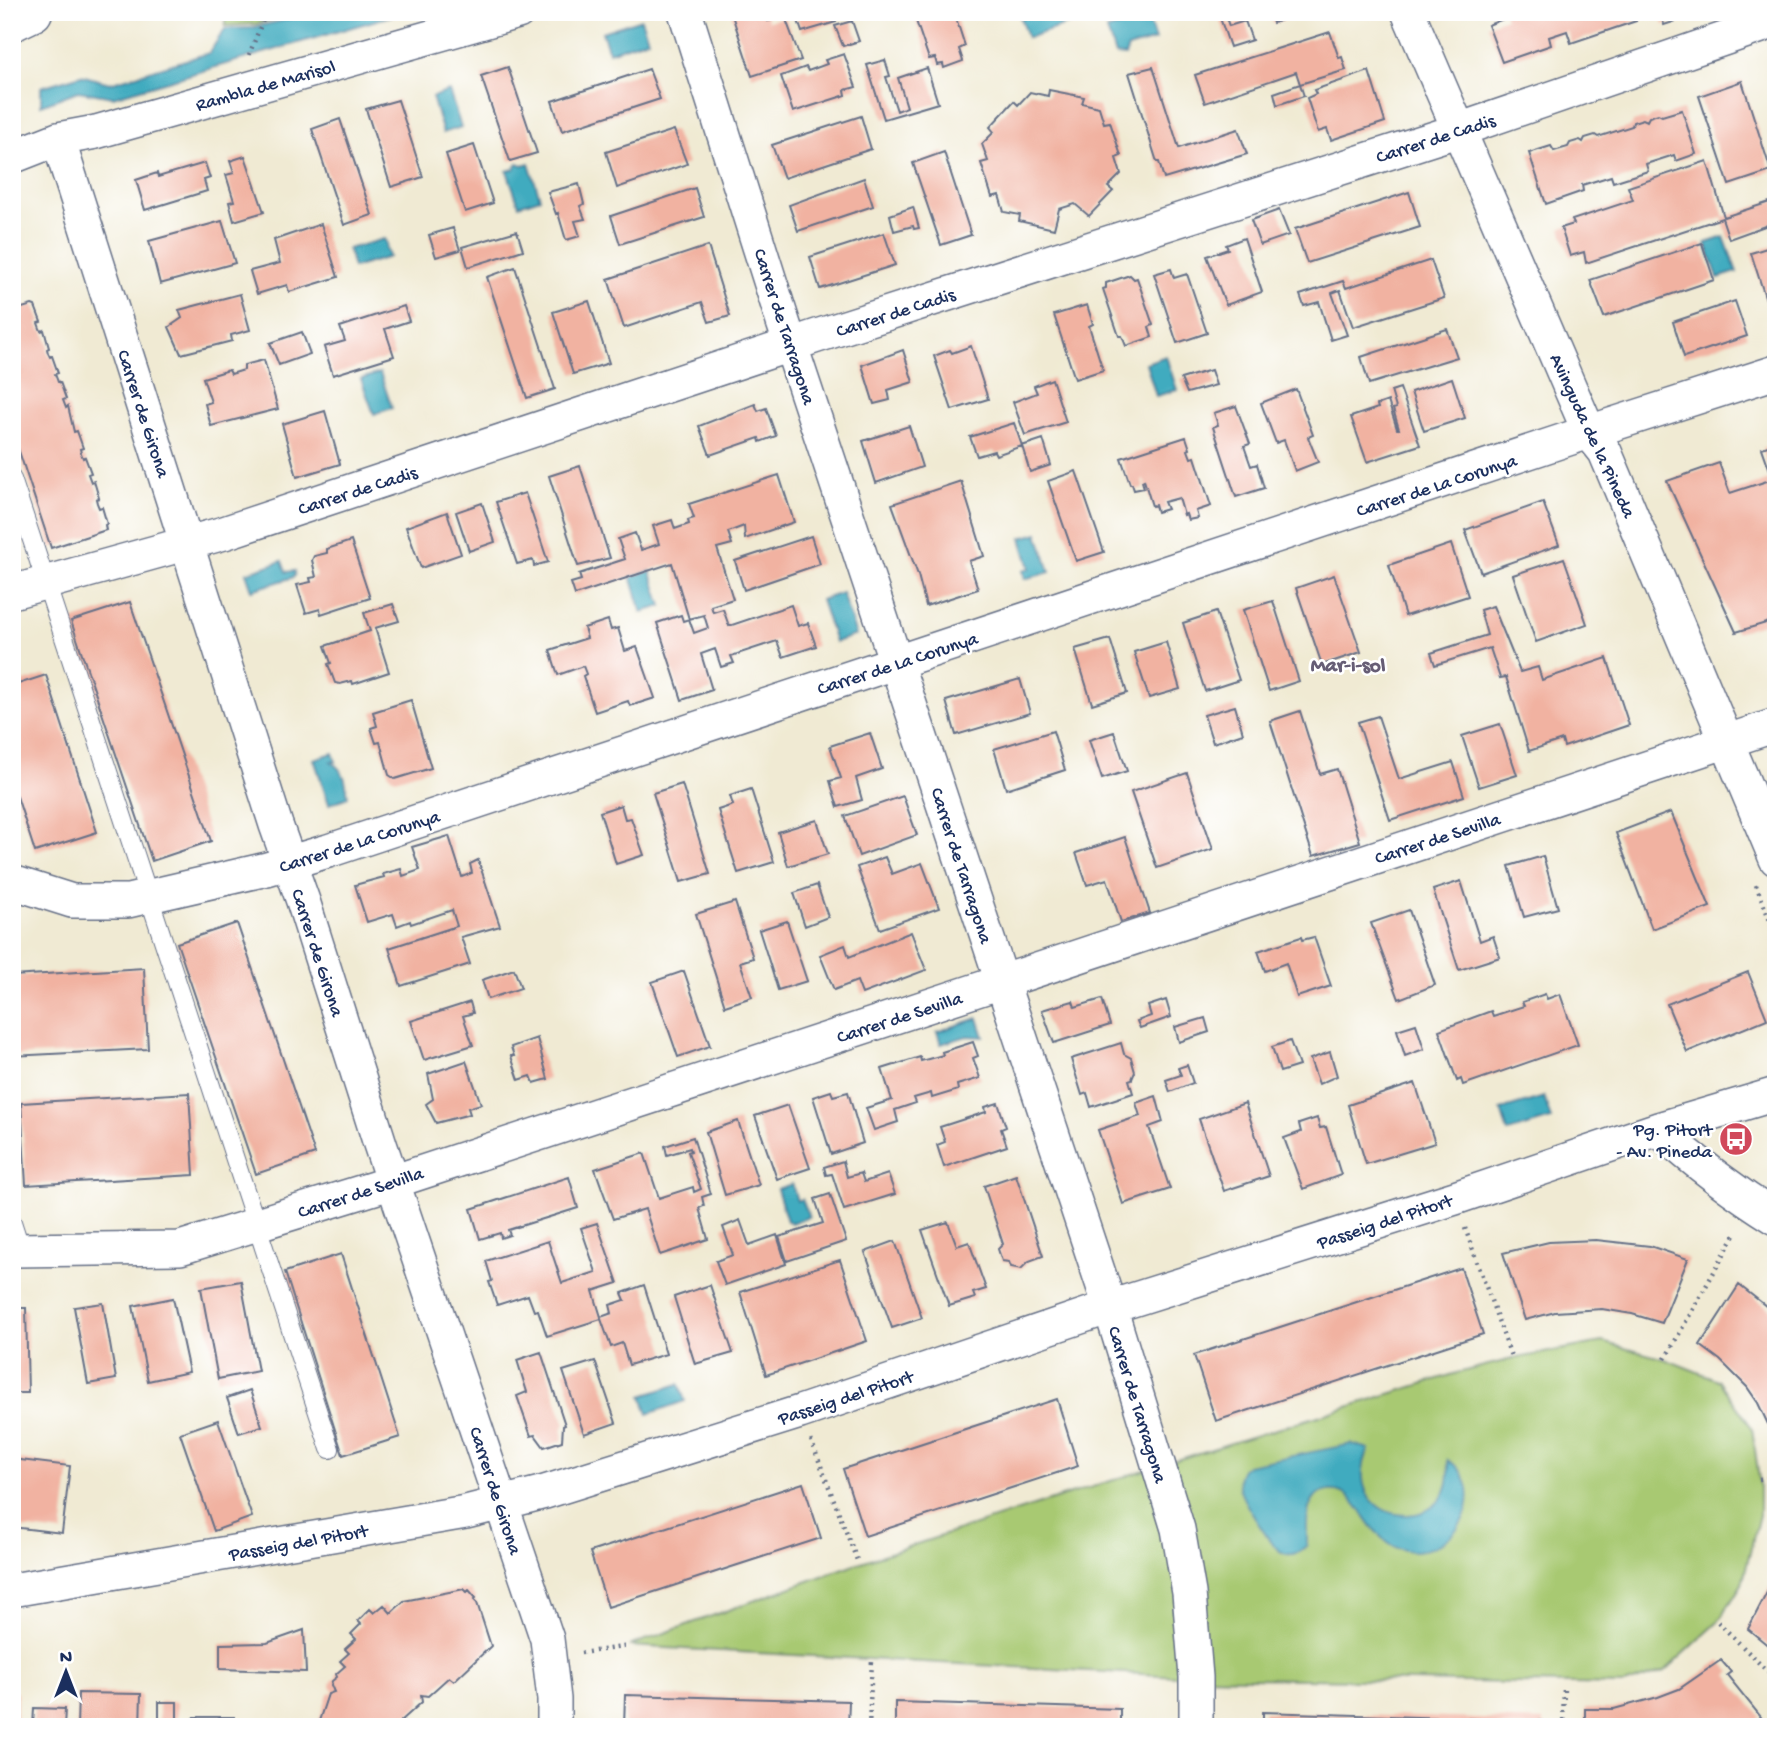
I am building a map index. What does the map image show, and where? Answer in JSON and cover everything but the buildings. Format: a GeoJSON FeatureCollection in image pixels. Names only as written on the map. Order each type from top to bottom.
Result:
{"type":"FeatureCollection","features":[{"type":"Feature","properties":{"kind":"highway"},"geometry":{"type":"LineString","coordinates":[[12,22],[33,12]]}},
{"type":"Feature","properties":{"kind":"street","name":"Rambla de Marisol"},"geometry":{"type":"LineString","coordinates":[[12,157],[58,139],[96,132],[518,12]]}},
{"type":"Feature","properties":{"kind":"street","name":"Carrer de Tarragona"},"geometry":{"type":"LineString","coordinates":[[685,12],[1001,982],[1110,1307],[1178,1529],[1189,1593],[1196,1676],[1196,1727]]}},
{"type":"Feature","properties":{"kind":"street","name":"Avinguda de la Pineda"},"geometry":{"type":"LineString","coordinates":[[1408,12],[1589,432],[1605,452],[1776,859]]}},
{"type":"Feature","properties":{"kind":"street","name":"Carrer de Cadis"},"geometry":{"type":"LineString","coordinates":[[22,584],[224,533],[792,345],[1460,129],[1776,21]]}},
{"type":"Feature","properties":{"kind":"street","name":"Carrer de Girona"},"geometry":{"type":"LineString","coordinates":[[58,139],[288,862],[547,1639],[554,1727]]}},
{"type":"Feature","properties":{"kind":"street","name":"Carrer de La Corunya"},"geometry":{"type":"LineString","coordinates":[[12,882],[72,901],[128,901],[328,851],[1776,372]]}},
{"type":"Feature","properties":{"kind":"street","name":"Carrer de Sevilla"},"geometry":{"type":"LineString","coordinates":[[15,1241],[180,1248],[1001,982],[1776,725]]}},
{"type":"Feature","properties":{"kind":"street","name":"Passeig del Pitort"},"geometry":{"type":"LineString","coordinates":[[12,1590],[467,1512],[545,1492],[800,1412],[1110,1307],[1455,1198],[1658,1129],[1776,1094]]}},
{"type":"Feature","properties":{"kind":"street"},"geometry":{"type":"LineString","coordinates":[[1658,1129],[1687,1155],[1764,1211]]}},
{"type":"Feature","properties":{"kind":"lane"},"geometry":{"type":"LineString","coordinates":[[12,480],[22,584],[148,897],[330,1449]]}},
{"type":"Feature","properties":{"kind":"path"},"geometry":{"type":"LineString","coordinates":[[246,61],[266,16],[275,12]]}},
{"type":"Feature","properties":{"kind":"path"},"geometry":{"type":"LineString","coordinates":[[1455,1198],[1512,1359]]}},
{"type":"Feature","properties":{"kind":"path"},"geometry":{"type":"LineString","coordinates":[[1665,1359],[1764,1211]]}},
{"type":"Feature","properties":{"kind":"path"},"geometry":{"type":"LineString","coordinates":[[800,1412],[858,1563]]}},
{"type":"Feature","properties":{"kind":"path"},"geometry":{"type":"LineString","coordinates":[[1759,1479],[1776,1477]]}},
{"type":"Feature","properties":{"kind":"path"},"geometry":{"type":"LineString","coordinates":[[1718,1622],[1776,1680]]}},
{"type":"Feature","properties":{"kind":"path"},"geometry":{"type":"LineString","coordinates":[[550,1657],[629,1646]]}},
{"type":"Feature","properties":{"kind":"path"},"geometry":{"type":"LineString","coordinates":[[869,1727],[872,1660]]}},
{"type":"Feature","properties":{"kind":"path"},"geometry":{"type":"LineString","coordinates":[[1563,1727],[1564,1685]]}},
{"type":"Feature","properties":{"kind":"green space"},"geometry":{"type":"Polygon","coordinates":[[[225,12],[299,12],[256,24],[225,26],[225,12]]]}},
{"type":"Feature","properties":{"kind":"green space"},"geometry":{"type":"Polygon","coordinates":[[[1602,1342],[1665,1359],[1718,1380],[1752,1428],[1759,1479],[1759,1515],[1742,1584],[1718,1622],[1665,1671],[1624,1685],[1196,1677],[629,1646],[858,1563],[1157,1466],[1457,1373],[1512,1359],[1602,1342]]]}},
{"type":"Feature","properties":{"kind":"water"},"geometry":{"type":"Polygon","coordinates":[[[319,12],[404,12],[113,97],[78,91],[41,105],[41,87],[81,75],[110,83],[209,53],[225,29],[251,28],[319,12]]]}},
{"type":"Feature","properties":{"kind":"water"},"geometry":{"type":"Polygon","coordinates":[[[1036,12],[1071,12],[1075,22],[1027,38],[1020,17],[1036,12]]]}},
{"type":"Feature","properties":{"kind":"water"},"geometry":{"type":"Polygon","coordinates":[[[1148,18],[1155,40],[1128,48],[1125,56],[1115,55],[1107,30],[1148,18]]]}},
{"type":"Feature","properties":{"kind":"water"},"geometry":{"type":"Polygon","coordinates":[[[641,19],[648,39],[609,52],[602,32],[641,19]]]}},
{"type":"Feature","properties":{"kind":"water"},"geometry":{"type":"Polygon","coordinates":[[[449,91],[461,127],[443,133],[432,97],[449,91]]]}},
{"type":"Feature","properties":{"kind":"water"},"geometry":{"type":"Polygon","coordinates":[[[518,163],[529,163],[540,198],[519,205],[507,171],[514,169],[518,163]]]}},
{"type":"Feature","properties":{"kind":"water"},"geometry":{"type":"Polygon","coordinates":[[[1724,237],[1737,272],[1718,278],[1706,243],[1724,237]]]}},
{"type":"Feature","properties":{"kind":"water"},"geometry":{"type":"Polygon","coordinates":[[[384,239],[389,257],[353,268],[348,249],[384,239]]]}},
{"type":"Feature","properties":{"kind":"water"},"geometry":{"type":"Polygon","coordinates":[[[1166,356],[1177,390],[1156,396],[1146,363],[1166,356]]]}},
{"type":"Feature","properties":{"kind":"water"},"geometry":{"type":"Polygon","coordinates":[[[380,373],[392,408],[374,414],[361,379],[380,373]]]}},
{"type":"Feature","properties":{"kind":"water"},"geometry":{"type":"Polygon","coordinates":[[[1038,533],[1050,572],[1025,579],[1023,571],[1030,568],[1021,538],[1038,533]]]}},
{"type":"Feature","properties":{"kind":"water"},"geometry":{"type":"Polygon","coordinates":[[[282,561],[286,572],[295,571],[294,577],[252,590],[246,573],[282,561]]]}},
{"type":"Feature","properties":{"kind":"water"},"geometry":{"type":"Polygon","coordinates":[[[650,570],[662,606],[642,612],[631,576],[650,570]]]}},
{"type":"Feature","properties":{"kind":"water"},"geometry":{"type":"Polygon","coordinates":[[[842,593],[856,635],[835,642],[821,600],[842,593]]]}},
{"type":"Feature","properties":{"kind":"water"},"geometry":{"type":"Polygon","coordinates":[[[333,753],[336,762],[330,761],[344,777],[348,797],[329,804],[314,759],[333,753]]]}},
{"type":"Feature","properties":{"kind":"water"},"geometry":{"type":"Polygon","coordinates":[[[978,1018],[984,1037],[967,1036],[941,1044],[937,1032],[978,1018]]]}},
{"type":"Feature","properties":{"kind":"water"},"geometry":{"type":"Polygon","coordinates":[[[1544,1097],[1551,1119],[1508,1132],[1501,1110],[1544,1097]]]}},
{"type":"Feature","properties":{"kind":"water"},"geometry":{"type":"Polygon","coordinates":[[[792,1184],[797,1201],[802,1199],[809,1217],[791,1223],[787,1221],[777,1189],[792,1184]]]}},
{"type":"Feature","properties":{"kind":"water"},"geometry":{"type":"Polygon","coordinates":[[[679,1384],[685,1401],[648,1414],[642,1396],[679,1384]]]}},
{"type":"Feature","properties":{"kind":"water"},"geometry":{"type":"Polygon","coordinates":[[[1352,1444],[1369,1449],[1363,1475],[1368,1495],[1382,1508],[1400,1514],[1419,1513],[1436,1504],[1447,1486],[1448,1460],[1461,1472],[1467,1485],[1465,1515],[1457,1528],[1446,1540],[1432,1548],[1415,1551],[1398,1548],[1375,1531],[1350,1498],[1340,1492],[1328,1491],[1320,1493],[1310,1505],[1307,1545],[1299,1552],[1291,1554],[1278,1550],[1241,1494],[1241,1471],[1247,1465],[1352,1444]]]}},
{"type":"Feature","properties":{"kind":"place","name":"Pg. Pitort - Av. Pineda"},"geometry":{"type":"Point","coordinates":[1736,1139]}},
{"type":"Feature","properties":{"kind":"district","name":"Mar-i-sol"},"geometry":{"type":"Point","coordinates":[1348,664]}}]}
